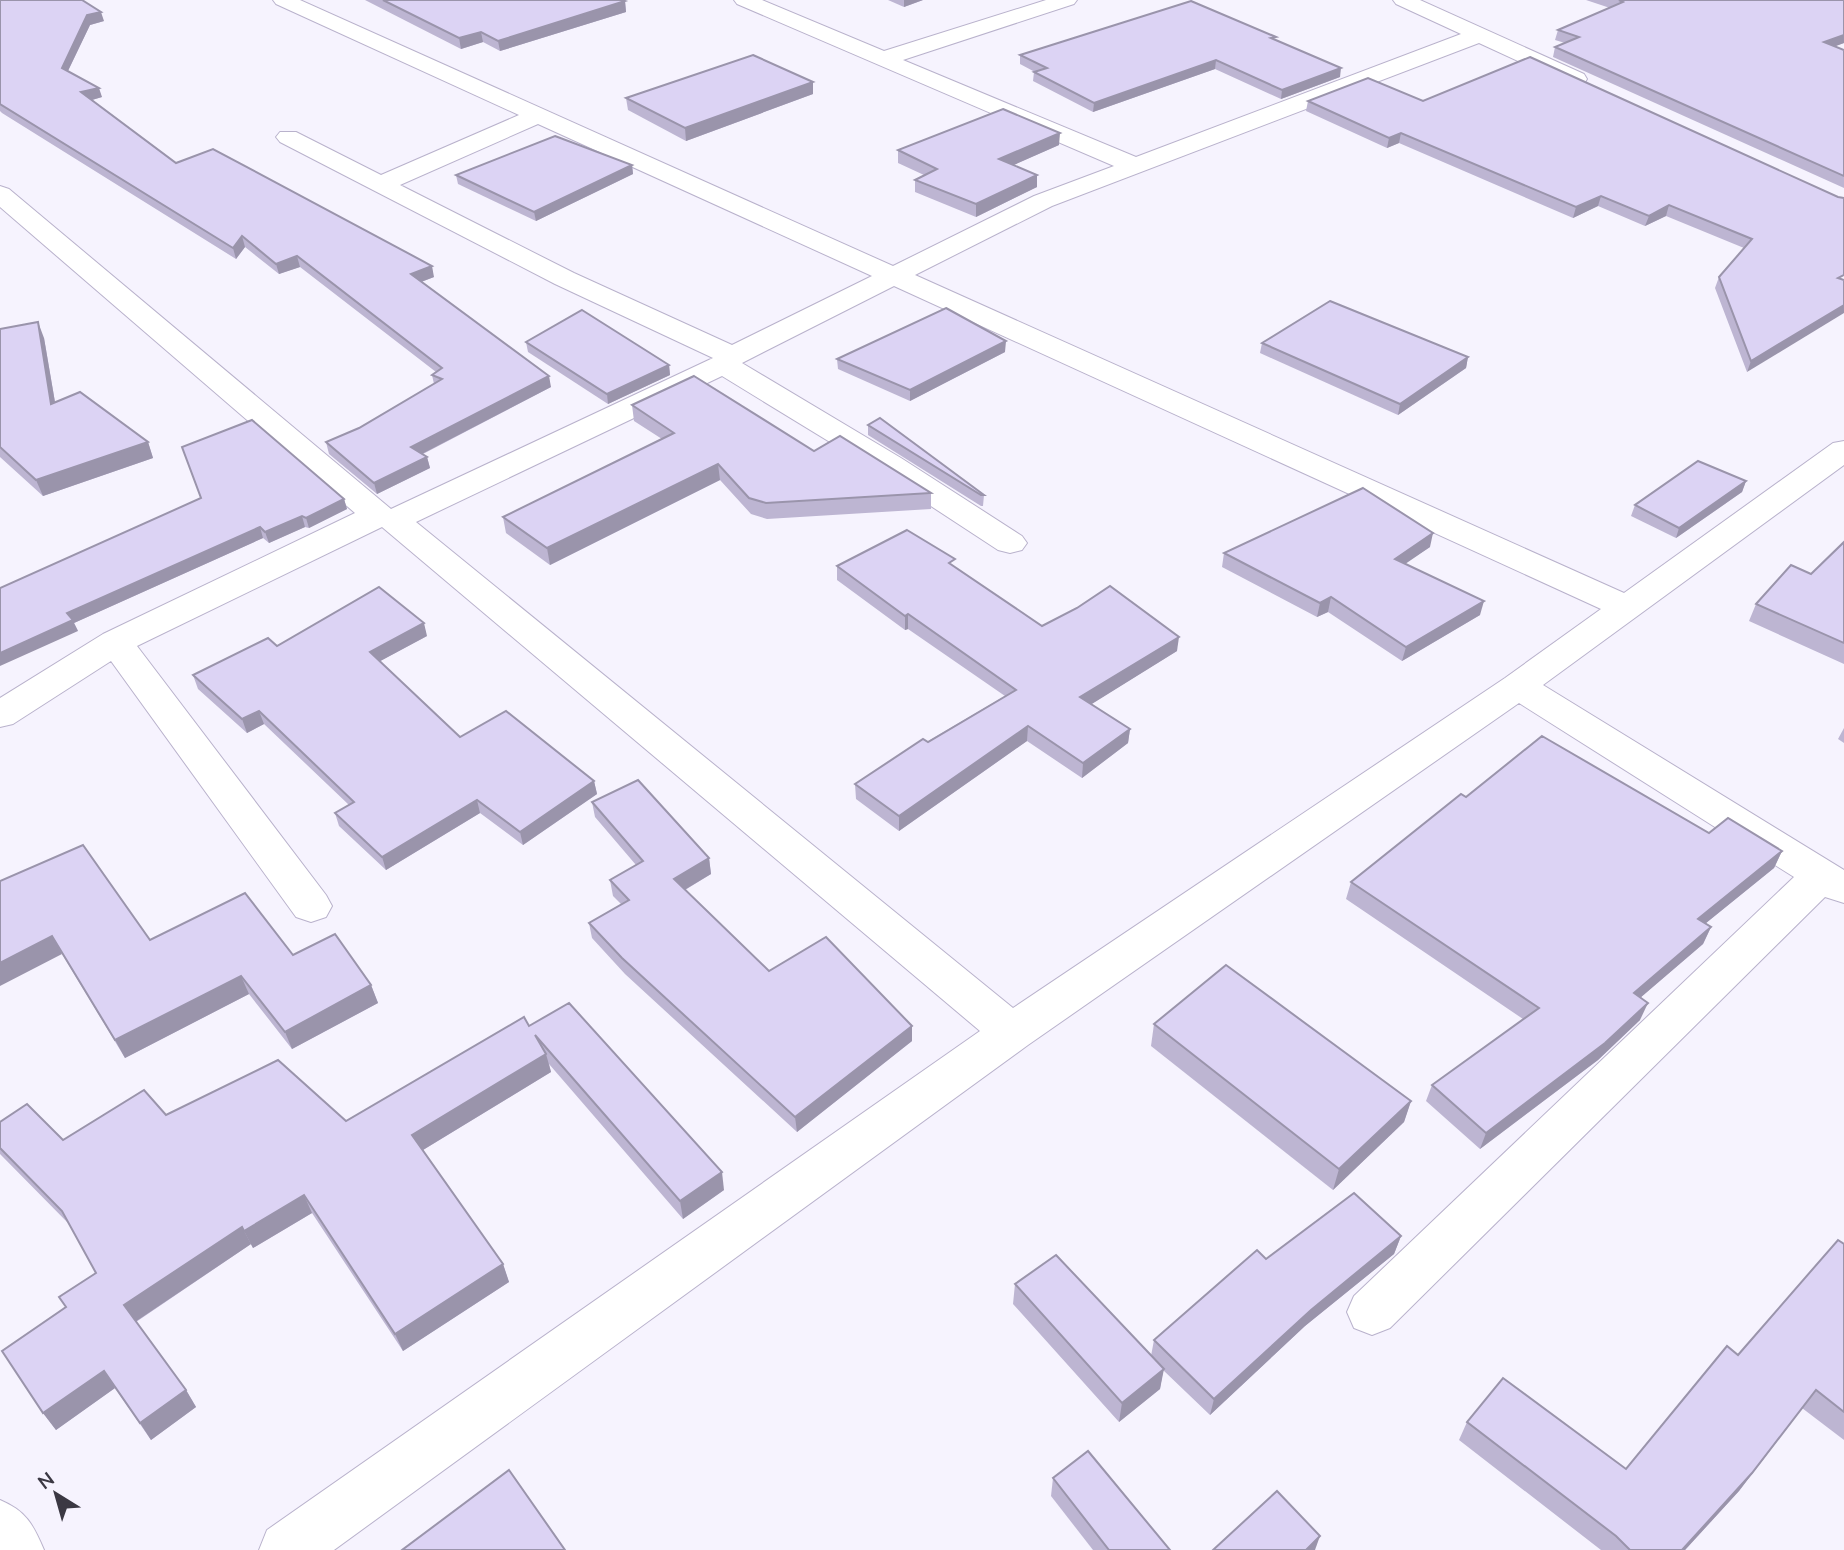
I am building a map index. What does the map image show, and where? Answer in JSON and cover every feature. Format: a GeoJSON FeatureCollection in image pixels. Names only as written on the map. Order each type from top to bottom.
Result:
{"type":"FeatureCollection","features":[{"type":"Feature","properties":{"kind":"street"},"geometry":{"type":"LineString","coordinates":[[284,0],[1626,607]]}},
{"type":"Feature","properties":{"kind":"street"},"geometry":{"type":"LineString","coordinates":[[744,0],[1133,165]]}},
{"type":"Feature","properties":{"kind":"street"},"geometry":{"type":"LineString","coordinates":[[883,60],[1067,0]]}},
{"type":"Feature","properties":{"kind":"street"},"geometry":{"type":"LineString","coordinates":[[1403,0],[1592,86]]}},
{"type":"Feature","properties":{"kind":"street"},"geometry":{"type":"LineString","coordinates":[[0,715],[116,642],[728,360],[1043,201],[1479,35]]}},
{"type":"Feature","properties":{"kind":"street"},"geometry":{"type":"LineString","coordinates":[[380,184],[540,115]]}},
{"type":"Feature","properties":{"kind":"street"},"geometry":{"type":"LineString","coordinates":[[288,137],[503,249],[728,360],[1010,543]]}},
{"type":"Feature","properties":{"kind":"street"},"geometry":{"type":"LineString","coordinates":[[0,194],[386,517],[1012,1032]]}},
{"type":"Feature","properties":{"kind":"street"},"geometry":{"type":"LineString","coordinates":[[287,1550],[1012,1032],[1518,686],[1844,450]]}},
{"type":"Feature","properties":{"kind":"street"},"geometry":{"type":"LineString","coordinates":[[116,642],[311,906]]}},
{"type":"Feature","properties":{"kind":"street"},"geometry":{"type":"LineString","coordinates":[[1372,1312],[1833,883],[1518,686]]}},
{"type":"Feature","properties":{"kind":"street"},"geometry":{"type":"LineString","coordinates":[[0,1528],[16,1550]]}},
{"type":"Feature","properties":{"kind":"building"},"geometry":{"type":"Polygon","coordinates":[[[0,0],[82,0],[101,12],[87,15],[62,68],[99,88],[81,92],[176,163],[213,149],[432,266],[411,274],[549,376],[411,447],[427,457],[374,483],[326,442],[359,428],[442,379],[432,375],[442,368],[297,256],[276,264],[242,236],[233,248],[0,104],[0,0]]]}},
{"type":"Feature","properties":{"kind":"building"},"geometry":{"type":"Polygon","coordinates":[[[383,0],[625,1],[498,41],[481,32],[459,38],[383,0]]]}},
{"type":"Feature","properties":{"kind":"building"},"geometry":{"type":"Polygon","coordinates":[[[1619,0],[1844,0],[1844,35],[1824,42],[1844,50],[1844,176],[1555,47],[1579,37],[1558,30],[1623,2],[1619,0]]]}},
{"type":"Feature","properties":{"kind":"building"},"geometry":{"type":"Polygon","coordinates":[[[1191,1],[1341,68],[1282,90],[1216,60],[1094,103],[1034,72],[1047,68],[1020,55],[1191,1]]]}},
{"type":"Feature","properties":{"kind":"building"},"geometry":{"type":"Polygon","coordinates":[[[753,55],[813,82],[685,128],[626,98],[753,55]]]}},
{"type":"Feature","properties":{"kind":"building"},"geometry":{"type":"Polygon","coordinates":[[[1530,57],[1844,198],[1844,275],[1838,278],[1844,280],[1844,305],[1751,361],[1719,277],[1752,239],[1669,205],[1649,216],[1601,196],[1576,207],[1401,133],[1389,138],[1308,101],[1368,78],[1423,101],[1530,57]]]}},
{"type":"Feature","properties":{"kind":"building"},"geometry":{"type":"Polygon","coordinates":[[[1003,109],[1060,133],[999,159],[1037,175],[976,204],[915,180],[937,169],[898,150],[1003,109]]]}},
{"type":"Feature","properties":{"kind":"building"},"geometry":{"type":"Polygon","coordinates":[[[555,136],[632,165],[534,212],[456,175],[555,136]]]}},
{"type":"Feature","properties":{"kind":"building"},"geometry":{"type":"Polygon","coordinates":[[[1330,301],[1468,357],[1400,404],[1262,343],[1330,301]]]}},
{"type":"Feature","properties":{"kind":"building"},"geometry":{"type":"Polygon","coordinates":[[[946,308],[1006,341],[910,390],[837,359],[946,308]]]}},
{"type":"Feature","properties":{"kind":"building"},"geometry":{"type":"Polygon","coordinates":[[[582,310],[669,365],[607,394],[526,342],[582,310]]]}},
{"type":"Feature","properties":{"kind":"building"},"geometry":{"type":"Polygon","coordinates":[[[38,322],[51,404],[80,392],[148,442],[36,480],[0,447],[0,329],[38,322]]]}},
{"type":"Feature","properties":{"kind":"building"},"geometry":{"type":"Polygon","coordinates":[[[694,376],[814,451],[840,436],[931,493],[766,503],[749,498],[718,464],[547,548],[503,517],[674,433],[632,405],[694,376]]]}},
{"type":"Feature","properties":{"kind":"building"},"geometry":{"type":"Polygon","coordinates":[[[880,418],[984,495],[868,425],[880,418]]]}},
{"type":"Feature","properties":{"kind":"building"},"geometry":{"type":"Polygon","coordinates":[[[252,420],[344,499],[306,518],[302,516],[265,532],[260,527],[67,613],[73,620],[0,653],[0,588],[201,498],[182,447],[252,420]]]}},
{"type":"Feature","properties":{"kind":"building"},"geometry":{"type":"Polygon","coordinates":[[[1698,461],[1746,481],[1679,528],[1635,505],[1698,461]]]}},
{"type":"Feature","properties":{"kind":"building"},"geometry":{"type":"Polygon","coordinates":[[[1363,488],[1433,533],[1395,559],[1484,601],[1406,647],[1331,597],[1320,603],[1224,553],[1363,488]]]}},
{"type":"Feature","properties":{"kind":"building"},"geometry":{"type":"Polygon","coordinates":[[[907,530],[955,559],[949,563],[1042,626],[1077,608],[1110,586],[1179,637],[1080,697],[1130,729],[1083,763],[1028,726],[899,816],[855,784],[923,739],[928,742],[1016,690],[908,614],[905,616],[837,566],[907,530]]]}},
{"type":"Feature","properties":{"kind":"building"},"geometry":{"type":"Polygon","coordinates":[[[1844,542],[1844,643],[1756,604],[1791,565],[1811,574],[1844,542]]]}},
{"type":"Feature","properties":{"kind":"building"},"geometry":{"type":"Polygon","coordinates":[[[379,587],[424,623],[370,652],[460,737],[506,711],[594,781],[520,832],[477,800],[382,857],[335,813],[354,802],[259,711],[242,719],[193,675],[268,638],[277,646],[379,587]]]}},
{"type":"Feature","properties":{"kind":"building"},"geometry":{"type":"Polygon","coordinates":[[[1542,736],[1709,833],[1728,818],[1782,851],[1698,919],[1711,927],[1634,993],[1648,1003],[1605,1043],[1486,1133],[1432,1085],[1539,1008],[1351,882],[1461,794],[1466,797],[1542,736]]]}},
{"type":"Feature","properties":{"kind":"building"},"geometry":{"type":"Polygon","coordinates":[[[638,780],[709,858],[674,879],[769,971],[826,937],[912,1026],[795,1117],[622,958],[589,923],[629,900],[610,880],[643,861],[592,802],[638,780]]]}},
{"type":"Feature","properties":{"kind":"building"},"geometry":{"type":"Polygon","coordinates":[[[83,845],[150,940],[245,893],[293,955],[335,934],[371,985],[285,1032],[241,976],[115,1040],[52,936],[0,963],[0,881],[83,845]]]}},
{"type":"Feature","properties":{"kind":"building"},"geometry":{"type":"Polygon","coordinates":[[[1226,965],[1411,1101],[1339,1169],[1154,1024],[1226,965]]]}},
{"type":"Feature","properties":{"kind":"building"},"geometry":{"type":"Polygon","coordinates":[[[569,1003],[722,1172],[680,1201],[535,1035],[546,1054],[412,1135],[503,1264],[395,1334],[304,1195],[244,1231],[242,1227],[124,1305],[186,1390],[140,1423],[104,1371],[43,1413],[2,1351],[66,1307],[59,1297],[96,1273],[62,1211],[0,1148],[0,1122],[27,1104],[63,1140],[144,1090],[166,1115],[278,1060],[346,1121],[524,1017],[529,1026],[569,1003]]]}},
{"type":"Feature","properties":{"kind":"building"},"geometry":{"type":"Polygon","coordinates":[[[1354,1193],[1401,1236],[1311,1310],[1214,1399],[1154,1340],[1257,1250],[1266,1259],[1354,1193]]]}},
{"type":"Feature","properties":{"kind":"building"},"geometry":{"type":"Polygon","coordinates":[[[1838,1240],[1844,1244],[1844,1412],[1816,1390],[1752,1473],[1682,1550],[1630,1550],[1616,1536],[1467,1422],[1503,1378],[1626,1469],[1727,1346],[1738,1355],[1838,1240]]]}},
{"type":"Feature","properties":{"kind":"building"},"geometry":{"type":"Polygon","coordinates":[[[1056,1255],[1164,1369],[1122,1403],[1015,1284],[1056,1255]]]}},
{"type":"Feature","properties":{"kind":"building"},"geometry":{"type":"Polygon","coordinates":[[[1088,1451],[1170,1550],[1109,1550],[1053,1478],[1088,1451]]]}},
{"type":"Feature","properties":{"kind":"building"},"geometry":{"type":"Polygon","coordinates":[[[509,1470],[565,1550],[402,1550],[509,1470]]]}},
{"type":"Feature","properties":{"kind":"building"},"geometry":{"type":"Polygon","coordinates":[[[1277,1491],[1320,1536],[1306,1550],[1213,1550],[1277,1491]]]}}]}
